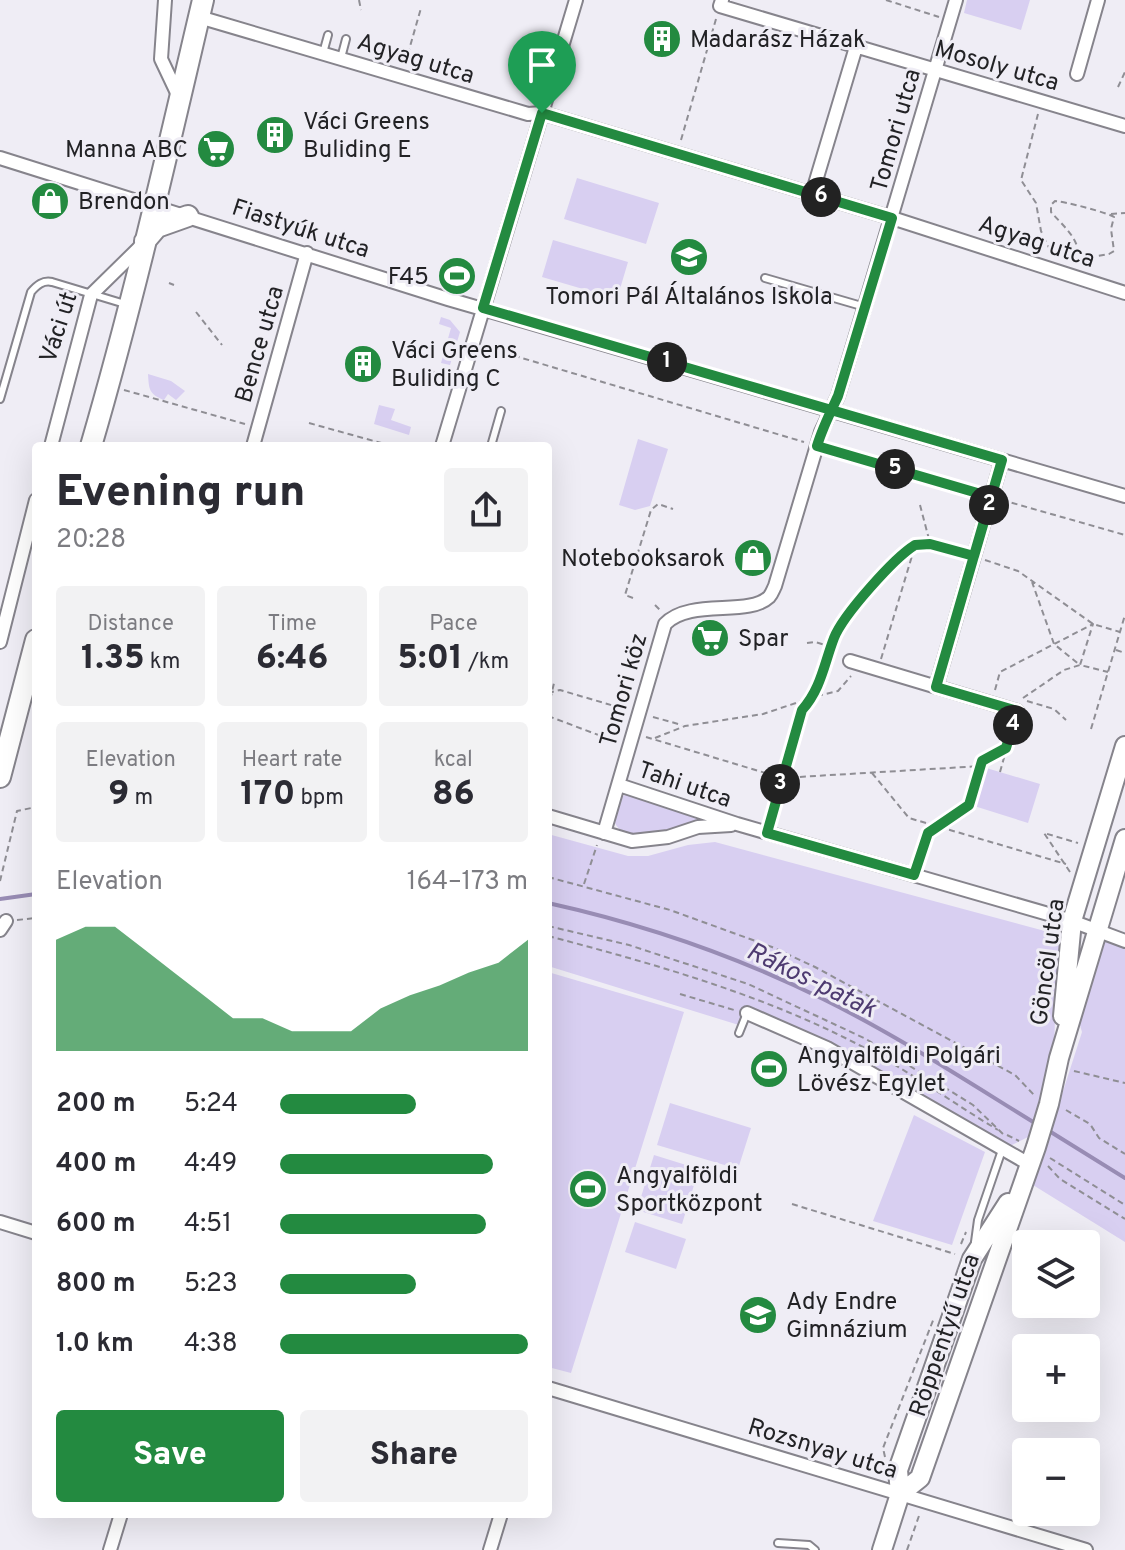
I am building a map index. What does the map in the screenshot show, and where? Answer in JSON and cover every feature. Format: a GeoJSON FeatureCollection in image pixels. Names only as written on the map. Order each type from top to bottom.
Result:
{"type":"FeatureCollection","features":[{"type":"Feature","properties":{"kind":"main road"},"geometry":{"type":"LineString","coordinates":[[92,442],[109,386],[201,8]]}},
{"type":"Feature","properties":{"kind":"main road"},"geometry":{"type":"LineString","coordinates":[[145,241],[157,227],[188,216]]}},
{"type":"Feature","properties":{"kind":"main road"},"geometry":{"type":"LineString","coordinates":[[0,777],[32,655]]}},
{"type":"Feature","properties":{"kind":"street"},"geometry":{"type":"LineString","coordinates":[[165,0],[161,59],[180,98]]}},
{"type":"Feature","properties":{"kind":"street"},"geometry":{"type":"LineString","coordinates":[[443,442],[576,0]]}},
{"type":"Feature","properties":{"kind":"street","name":"Tomori utca"},"geometry":{"type":"LineString","coordinates":[[831,410],[838,396],[956,0]]}},
{"type":"Feature","properties":{"kind":"street"},"geometry":{"type":"LineString","coordinates":[[1077,74],[1098,0]]}},
{"type":"Feature","properties":{"kind":"street","name":"Mosoly utca"},"geometry":{"type":"LineString","coordinates":[[721,3],[856,47],[1125,126]]}},
{"type":"Feature","properties":{"kind":"street","name":"Agyag utca"},"geometry":{"type":"LineString","coordinates":[[201,8],[323,53],[528,114],[542,113],[677,153],[1125,293]]}},
{"type":"Feature","properties":{"kind":"street"},"geometry":{"type":"LineString","coordinates":[[812,194],[856,47]]}},
{"type":"Feature","properties":{"kind":"street","name":"Fiastyúk utca"},"geometry":{"type":"LineString","coordinates":[[0,158],[448,299],[1125,496]]}},
{"type":"Feature","properties":{"kind":"street","name":"Váci út"},"geometry":{"type":"LineString","coordinates":[[52,442],[91,295],[145,241]]}},
{"type":"Feature","properties":{"kind":"street","name":"Bence utca"},"geometry":{"type":"LineString","coordinates":[[254,442],[307,253]]}},
{"type":"Feature","properties":{"kind":"street"},"geometry":{"type":"LineString","coordinates":[[448,299],[464,311],[474,337]]}},
{"type":"Feature","properties":{"kind":"street","name":"Tomori köz"},"geometry":{"type":"LineString","coordinates":[[604,833],[628,752],[638,738],[639,713],[665,624],[683,612],[757,603],[768,598],[775,586],[817,446],[831,410]]}},
{"type":"Feature","properties":{"kind":"street"},"geometry":{"type":"LineString","coordinates":[[936,687],[1002,460]]}},
{"type":"Feature","properties":{"kind":"street"},"geometry":{"type":"LineString","coordinates":[[0,642],[32,516]]}},
{"type":"Feature","properties":{"kind":"street"},"geometry":{"type":"LineString","coordinates":[[856,662],[1017,711]]}},
{"type":"Feature","properties":{"kind":"street","name":"Göncöl utca"},"geometry":{"type":"LineString","coordinates":[[1058,1062],[1072,921],[1125,746]]}},
{"type":"Feature","properties":{"kind":"street","name":"Tahi utca"},"geometry":{"type":"LineString","coordinates":[[619,785],[737,824],[1072,921],[1125,941]]}},
{"type":"Feature","properties":{"kind":"street","name":"Tahi utca"},"geometry":{"type":"LineString","coordinates":[[552,817],[632,841],[650,841],[698,827],[737,824]]}},
{"type":"Feature","properties":{"kind":"street","name":"Göncöl utca"},"geometry":{"type":"LineString","coordinates":[[1058,1062],[1125,839]]}},
{"type":"Feature","properties":{"kind":"street"},"geometry":{"type":"LineString","coordinates":[[747,1013],[827,1048],[1002,1150],[1036,1154]]}},
{"type":"Feature","properties":{"kind":"street","name":"Röppentyű utca"},"geometry":{"type":"LineString","coordinates":[[882,1550],[900,1494],[898,1470],[972,1259],[1021,1184],[1036,1154],[1058,1062]]}},
{"type":"Feature","properties":{"kind":"street","name":"Röppentyű utca"},"geometry":{"type":"LineString","coordinates":[[900,1494],[920,1478],[1021,1184]]}},
{"type":"Feature","properties":{"kind":"street"},"geometry":{"type":"LineString","coordinates":[[0,1222],[32,1232]]}},
{"type":"Feature","properties":{"kind":"street","name":"Rozsnyay utca"},"geometry":{"type":"LineString","coordinates":[[552,1389],[1086,1550]]}},
{"type":"Feature","properties":{"kind":"street"},"geometry":{"type":"LineString","coordinates":[[110,1550],[120,1518]]}},
{"type":"Feature","properties":{"kind":"street"},"geometry":{"type":"LineString","coordinates":[[490,1550],[500,1518]]}},
{"type":"Feature","properties":{"kind":"lane"},"geometry":{"type":"LineString","coordinates":[[323,53],[328,35]]}},
{"type":"Feature","properties":{"kind":"lane"},"geometry":{"type":"LineString","coordinates":[[341,58],[346,39]]}},
{"type":"Feature","properties":{"kind":"lane"},"geometry":{"type":"LineString","coordinates":[[765,278],[865,307]]}},
{"type":"Feature","properties":{"kind":"lane"},"geometry":{"type":"LineString","coordinates":[[0,399],[31,292],[37,285],[47,281],[128,305]]}},
{"type":"Feature","properties":{"kind":"lane"},"geometry":{"type":"LineString","coordinates":[[436,376],[461,384]]}},
{"type":"Feature","properties":{"kind":"lane"},"geometry":{"type":"LineString","coordinates":[[492,442],[501,411]]}},
{"type":"Feature","properties":{"kind":"lane"},"geometry":{"type":"LineString","coordinates":[[739,1033],[747,1013]]}},
{"type":"Feature","properties":{"kind":"lane"},"geometry":{"type":"LineString","coordinates":[[972,1259],[978,1220],[1002,1150]]}},
{"type":"Feature","properties":{"kind":"lane"},"geometry":{"type":"LineString","coordinates":[[778,1543],[809,1545],[815,1550]]}},
{"type":"Feature","properties":{"kind":"path"},"geometry":{"type":"LineString","coordinates":[[359,0],[361,10]]}},
{"type":"Feature","properties":{"kind":"path"},"geometry":{"type":"LineString","coordinates":[[886,0],[940,17]]}},
{"type":"Feature","properties":{"kind":"path"},"geometry":{"type":"LineString","coordinates":[[677,153],[721,3]]}},
{"type":"Feature","properties":{"kind":"path"},"geometry":{"type":"LineString","coordinates":[[401,76],[421,8]]}},
{"type":"Feature","properties":{"kind":"path"},"geometry":{"type":"LineString","coordinates":[[1118,87],[1125,72]]}},
{"type":"Feature","properties":{"kind":"path"},"geometry":{"type":"LineString","coordinates":[[1042,101],[1021,180],[1036,203],[1041,231],[1055,260],[1053,270]]}},
{"type":"Feature","properties":{"kind":"path"},"geometry":{"type":"LineString","coordinates":[[1111,214],[1114,220],[1111,232],[1114,251],[1080,259],[1070,231],[1050,208],[1059,201],[1111,214],[1125,213]]}},
{"type":"Feature","properties":{"kind":"path"},"geometry":{"type":"LineString","coordinates":[[169,283],[174,285]]}},
{"type":"Feature","properties":{"kind":"path"},"geometry":{"type":"LineString","coordinates":[[196,312],[222,345]]}},
{"type":"Feature","properties":{"kind":"path"},"geometry":{"type":"LineString","coordinates":[[474,337],[817,446],[1125,535]]}},
{"type":"Feature","properties":{"kind":"path"},"geometry":{"type":"LineString","coordinates":[[109,386],[258,428]]}},
{"type":"Feature","properties":{"kind":"path"},"geometry":{"type":"LineString","coordinates":[[309,423],[378,442]]}},
{"type":"Feature","properties":{"kind":"path"},"geometry":{"type":"LineString","coordinates":[[633,598],[625,595],[651,510],[658,504],[673,509]]}},
{"type":"Feature","properties":{"kind":"path"},"geometry":{"type":"LineString","coordinates":[[920,505],[930,544]]}},
{"type":"Feature","properties":{"kind":"path"},"geometry":{"type":"LineString","coordinates":[[767,833],[802,710],[815,696],[835,634],[852,607],[915,545],[930,544],[1018,571],[1093,624],[1120,632]]}},
{"type":"Feature","properties":{"kind":"path"},"geometry":{"type":"LineString","coordinates":[[878,669],[915,545]]}},
{"type":"Feature","properties":{"kind":"path"},"geometry":{"type":"LineString","coordinates":[[1032,581],[1054,644],[1080,665],[1108,672]]}},
{"type":"Feature","properties":{"kind":"path"},"geometry":{"type":"LineString","coordinates":[[1091,729],[1125,615]]}},
{"type":"Feature","properties":{"kind":"path"},"geometry":{"type":"LineString","coordinates":[[991,704],[1000,672],[1093,624]]}},
{"type":"Feature","properties":{"kind":"path"},"geometry":{"type":"LineString","coordinates":[[1080,665],[1093,624]]}},
{"type":"Feature","properties":{"kind":"path"},"geometry":{"type":"LineString","coordinates":[[807,643],[831,646]]}},
{"type":"Feature","properties":{"kind":"path"},"geometry":{"type":"LineString","coordinates":[[1115,650],[1125,653]]}},
{"type":"Feature","properties":{"kind":"path"},"geometry":{"type":"LineString","coordinates":[[638,738],[653,739],[685,726],[763,714],[838,691],[856,662]]}},
{"type":"Feature","properties":{"kind":"path"},"geometry":{"type":"LineString","coordinates":[[1066,720],[1054,709],[1022,700],[1064,670],[1080,665]]}},
{"type":"Feature","properties":{"kind":"path"},"geometry":{"type":"LineString","coordinates":[[552,688],[554,683]]}},
{"type":"Feature","properties":{"kind":"path"},"geometry":{"type":"LineString","coordinates":[[552,692],[560,690],[685,726]]}},
{"type":"Feature","properties":{"kind":"path"},"geometry":{"type":"LineString","coordinates":[[1000,772],[1017,711]]}},
{"type":"Feature","properties":{"kind":"path"},"geometry":{"type":"LineString","coordinates":[[552,718],[616,740],[619,750],[628,752]]}},
{"type":"Feature","properties":{"kind":"path"},"geometry":{"type":"LineString","coordinates":[[638,738],[653,739],[782,778],[981,766]]}},
{"type":"Feature","properties":{"kind":"path"},"geometry":{"type":"LineString","coordinates":[[914,875],[928,833],[969,805],[982,761],[1006,748]]}},
{"type":"Feature","properties":{"kind":"path"},"geometry":{"type":"LineString","coordinates":[[872,772],[909,818],[1066,864]]}},
{"type":"Feature","properties":{"kind":"path"},"geometry":{"type":"LineString","coordinates":[[0,881],[17,811],[32,808]]}},
{"type":"Feature","properties":{"kind":"path"},"geometry":{"type":"LineString","coordinates":[[584,886],[598,842],[604,833]]}},
{"type":"Feature","properties":{"kind":"path"},"geometry":{"type":"LineString","coordinates":[[1071,873],[1044,833],[1080,844]]}},
{"type":"Feature","properties":{"kind":"path"},"geometry":{"type":"LineString","coordinates":[[552,878],[670,910],[815,967],[1015,1075],[1030,1092],[1090,1124],[1099,1138],[1125,1154]]}},
{"type":"Feature","properties":{"kind":"path"},"geometry":{"type":"LineString","coordinates":[[3,925],[32,919]]}},
{"type":"Feature","properties":{"kind":"path"},"geometry":{"type":"LineString","coordinates":[[552,927],[629,945],[761,990],[866,1039],[973,1105],[1003,1134]]}},
{"type":"Feature","properties":{"kind":"path"},"geometry":{"type":"LineString","coordinates":[[552,937],[626,956],[742,993],[863,1047],[1125,1205]]}},
{"type":"Feature","properties":{"kind":"path"},"geometry":{"type":"LineString","coordinates":[[680,994],[747,1013]]}},
{"type":"Feature","properties":{"kind":"path"},"geometry":{"type":"LineString","coordinates":[[1058,1062],[1125,1083]]}},
{"type":"Feature","properties":{"kind":"path"},"geometry":{"type":"LineString","coordinates":[[1036,1154],[1043,1163],[1054,1169],[1060,1179],[1125,1219]]}},
{"type":"Feature","properties":{"kind":"path"},"geometry":{"type":"LineString","coordinates":[[792,1204],[972,1259]]}},
{"type":"Feature","properties":{"kind":"path"},"geometry":{"type":"LineString","coordinates":[[884,1456],[883,1448],[904,1394]]}},
{"type":"Feature","properties":{"kind":"shaded area"},"geometry":{"type":"Polygon","coordinates":[[[967,0],[1030,0],[1021,30],[964,13],[967,0]]]}},
{"type":"Feature","properties":{"kind":"shaded area"},"geometry":{"type":"Polygon","coordinates":[[[577,178],[659,203],[646,244],[564,219],[577,178]]]}},
{"type":"Feature","properties":{"kind":"shaded area"},"geometry":{"type":"Polygon","coordinates":[[[553,240],[628,262],[617,299],[542,277],[553,240]]]}},
{"type":"Feature","properties":{"kind":"shaded area"},"geometry":{"type":"Polygon","coordinates":[[[441,317],[450,320],[460,332],[450,365],[441,363],[451,328],[439,324],[441,317]]]}},
{"type":"Feature","properties":{"kind":"shaded area"},"geometry":{"type":"Polygon","coordinates":[[[148,374],[171,381],[185,391],[176,400],[168,394],[164,400],[159,398],[151,391],[148,374]]]}},
{"type":"Feature","properties":{"kind":"shaded area"},"geometry":{"type":"Polygon","coordinates":[[[379,405],[395,409],[391,420],[411,427],[409,435],[374,424],[379,405]]]}},
{"type":"Feature","properties":{"kind":"shaded area"},"geometry":{"type":"Polygon","coordinates":[[[638,439],[668,449],[650,506],[635,510],[619,505],[638,439]]]}},
{"type":"Feature","properties":{"kind":"shaded area"},"geometry":{"type":"Polygon","coordinates":[[[983,767],[1040,784],[1028,823],[971,805],[983,767]]]}},
{"type":"Feature","properties":{"kind":"shaded area"},"geometry":{"type":"Polygon","coordinates":[[[626,794],[699,815],[699,821],[654,834],[630,834],[615,823],[622,797],[626,794]]]}},
{"type":"Feature","properties":{"kind":"shaded area"},"geometry":{"type":"Polygon","coordinates":[[[552,835],[628,856],[648,856],[688,845],[715,842],[1056,934],[1061,945],[1056,980],[1054,1054],[1030,1136],[1002,1150],[911,1095],[747,1014],[742,1026],[552,967],[552,835]]]}},
{"type":"Feature","properties":{"kind":"shaded area"},"geometry":{"type":"Polygon","coordinates":[[[1097,929],[1125,941],[1125,1242],[1033,1185],[1082,1032],[1074,1006],[1097,929]]]}},
{"type":"Feature","properties":{"kind":"shaded area","name":"Angyalföldi Sportközpont"},"geometry":{"type":"Polygon","coordinates":[[[552,973],[684,1012],[571,1373],[552,1368],[552,973]]]}},
{"type":"Feature","properties":{"kind":"shaded area"},"geometry":{"type":"Polygon","coordinates":[[[670,1103],[751,1128],[738,1169],[657,1145],[670,1103]]]}},
{"type":"Feature","properties":{"kind":"shaded area"},"geometry":{"type":"Polygon","coordinates":[[[914,1115],[985,1152],[952,1245],[873,1221],[914,1115]]]}},
{"type":"Feature","properties":{"kind":"shaded area"},"geometry":{"type":"Polygon","coordinates":[[[654,1155],[699,1169],[682,1224],[637,1210],[654,1155]]]}},
{"type":"Feature","properties":{"kind":"shaded area"},"geometry":{"type":"Polygon","coordinates":[[[635,1222],[686,1239],[676,1269],[625,1252],[635,1222]]]}},
{"type":"Feature","properties":{"kind":"waterway","name":"Rákos-patak"},"geometry":{"type":"LineString","coordinates":[[0,899],[32,895]]}},
{"type":"Feature","properties":{"kind":"waterway","name":"Rákos-patak"},"geometry":{"type":"LineString","coordinates":[[552,904],[688,943],[790,983],[878,1028],[1038,1125]]}},
{"type":"Feature","properties":{"kind":"waterway","name":"Rákos-patak"},"geometry":{"type":"LineString","coordinates":[[1046,1129],[1125,1178]]}},
{"type":"Feature","properties":{"kind":"place","name":"Madarász Házak"},"geometry":{"type":"Point","coordinates":[662,39]}},
{"type":"Feature","properties":{"kind":"place","name":"Váci Greens Buliding E"},"geometry":{"type":"Point","coordinates":[275,135]}},
{"type":"Feature","properties":{"kind":"place","name":"Manna ABC"},"geometry":{"type":"Point","coordinates":[216,149]}},
{"type":"Feature","properties":{"kind":"place","name":"Brendon"},"geometry":{"type":"Point","coordinates":[50,201]}},
{"type":"Feature","properties":{"kind":"place","name":"Tomori Pál Általános Iskola"},"geometry":{"type":"Point","coordinates":[689,257]}},
{"type":"Feature","properties":{"kind":"place","name":"F45"},"geometry":{"type":"Point","coordinates":[457,276]}},
{"type":"Feature","properties":{"kind":"place","name":"Váci Greens Buliding C"},"geometry":{"type":"Point","coordinates":[363,364]}},
{"type":"Feature","properties":{"kind":"place","name":"Notebooksarok"},"geometry":{"type":"Point","coordinates":[753,558]}},
{"type":"Feature","properties":{"kind":"place","name":"Spar"},"geometry":{"type":"Point","coordinates":[710,638]}},
{"type":"Feature","properties":{"kind":"place","name":"Angyalföldi Polgári Lövész Egylet"},"geometry":{"type":"Point","coordinates":[769,1069]}},
{"type":"Feature","properties":{"kind":"place","name":"Angyalföldi Sportközpont"},"geometry":{"type":"Point","coordinates":[588,1189]}},
{"type":"Feature","properties":{"kind":"place","name":"Ady Endre Gimnázium"},"geometry":{"type":"Point","coordinates":[758,1315]}},
{"type":"Feature","properties":{"kind":"route"},"geometry":{"type":"LineString","coordinates":[[542,113],[483,308],[831,410],[1002,460],[974,556],[930,544],[912,546],[850,611],[835,634],[815,696],[802,710],[767,833],[914,875],[928,833],[969,805],[982,761],[1006,748],[1017,711],[936,687],[974,556],[991,497],[817,446],[821,432],[831,410],[838,396],[892,218],[542,113]]}}]}
